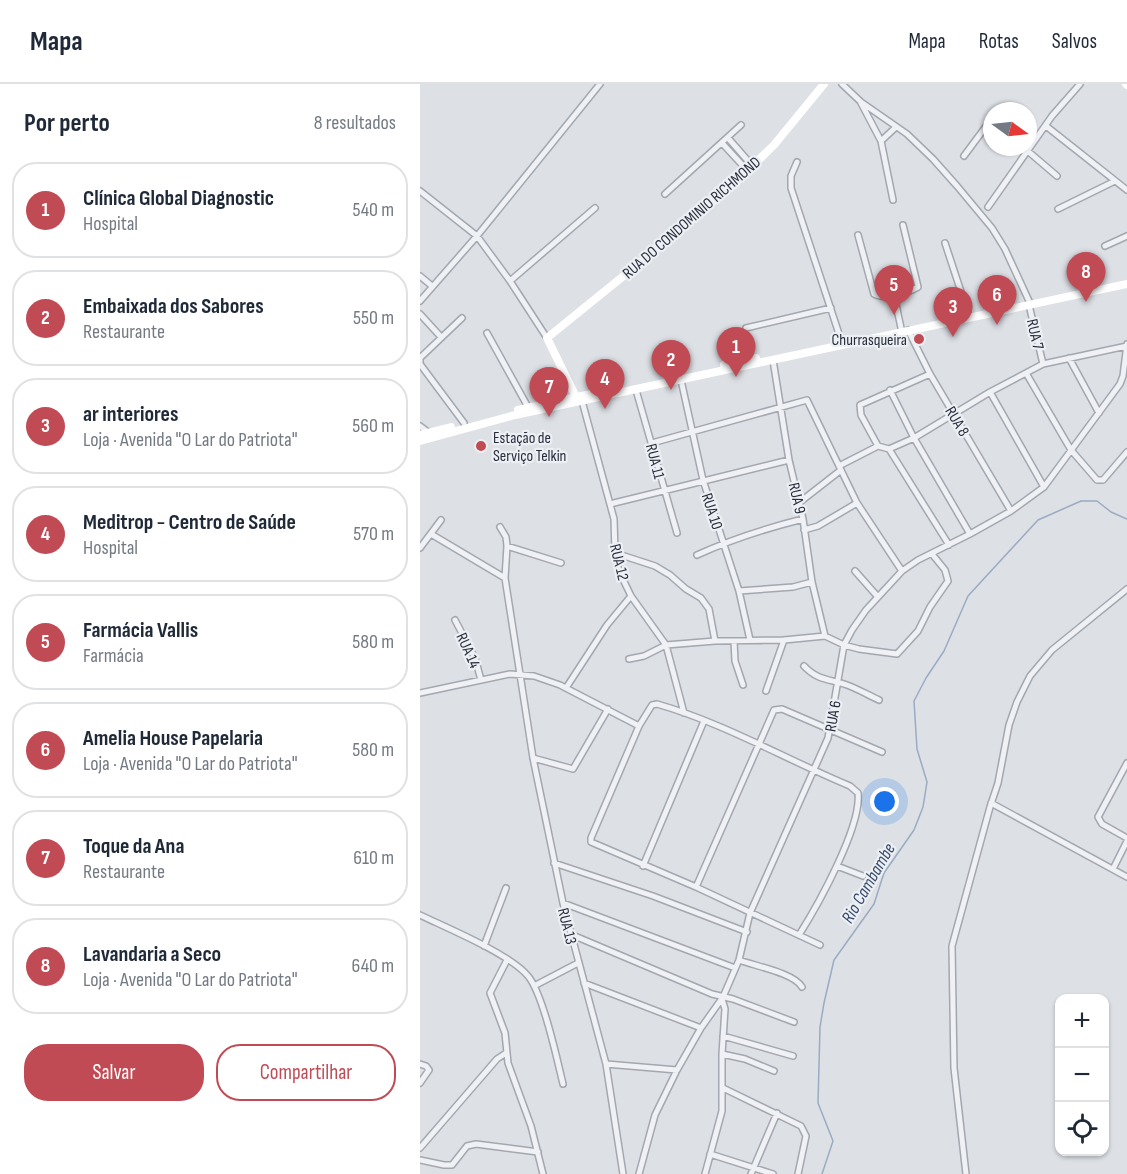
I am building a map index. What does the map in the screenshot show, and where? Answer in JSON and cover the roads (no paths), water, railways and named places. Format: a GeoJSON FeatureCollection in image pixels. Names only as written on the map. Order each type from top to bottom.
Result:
{"type":"FeatureCollection","features":[{"type":"Feature","properties":{"kind":"main road","name":"RUA DO CONDOMINIO RICHMOND"},"geometry":{"type":"LineString","coordinates":[[547,338],[674,236],[746,168],[774,145],[824,84]]}},
{"type":"Feature","properties":{"kind":"main road"},"geometry":{"type":"LineString","coordinates":[[420,441],[579,399],[841,340],[1127,282]]}},
{"type":"Feature","properties":{"kind":"main road"},"geometry":{"type":"LineString","coordinates":[[424,434],[528,407],[636,390],[968,313],[1029,303]]}},
{"type":"Feature","properties":{"kind":"main road"},"geometry":{"type":"LineString","coordinates":[[547,338],[579,399]]}},
{"type":"Feature","properties":{"kind":"street"},"geometry":{"type":"LineString","coordinates":[[420,300],[477,236],[600,84]]}},
{"type":"Feature","properties":{"kind":"street"},"geometry":{"type":"LineString","coordinates":[[842,84],[861,102],[881,141],[893,200]]}},
{"type":"Feature","properties":{"kind":"street"},"geometry":{"type":"LineString","coordinates":[[1037,139],[1052,116],[1080,84]]}},
{"type":"Feature","properties":{"kind":"street","name":"RUA 7"},"geometry":{"type":"LineString","coordinates":[[861,102],[896,127],[933,159],[992,228],[1005,249],[1029,303],[1044,364]]}},
{"type":"Feature","properties":{"kind":"street"},"geometry":{"type":"LineString","coordinates":[[665,194],[741,125]]}},
{"type":"Feature","properties":{"kind":"street"},"geometry":{"type":"LineString","coordinates":[[1046,126],[1127,190]]}},
{"type":"Feature","properties":{"kind":"street"},"geometry":{"type":"LineString","coordinates":[[881,141],[896,127]]}},
{"type":"Feature","properties":{"kind":"street"},"geometry":{"type":"LineString","coordinates":[[964,156],[983,130]]}},
{"type":"Feature","properties":{"kind":"street"},"geometry":{"type":"LineString","coordinates":[[728,138],[746,168]]}},
{"type":"Feature","properties":{"kind":"street"},"geometry":{"type":"LineString","coordinates":[[722,143],[746,168]]}},
{"type":"Feature","properties":{"kind":"street"},"geometry":{"type":"LineString","coordinates":[[987,207],[1025,156]]}},
{"type":"Feature","properties":{"kind":"street"},"geometry":{"type":"LineString","coordinates":[[1033,156],[1057,176]]}},
{"type":"Feature","properties":{"kind":"street"},"geometry":{"type":"LineString","coordinates":[[797,162],[791,176],[790,188],[841,340]]}},
{"type":"Feature","properties":{"kind":"street"},"geometry":{"type":"LineString","coordinates":[[1058,209],[1115,181]]}},
{"type":"Feature","properties":{"kind":"street"},"geometry":{"type":"LineString","coordinates":[[420,191],[477,236],[547,338]]}},
{"type":"Feature","properties":{"kind":"street"},"geometry":{"type":"LineString","coordinates":[[510,281],[596,208]]}},
{"type":"Feature","properties":{"kind":"street"},"geometry":{"type":"LineString","coordinates":[[858,234],[874,294],[877,297],[894,295],[918,287],[903,225]]}},
{"type":"Feature","properties":{"kind":"street"},"geometry":{"type":"LineString","coordinates":[[1105,246],[1127,236]]}},
{"type":"Feature","properties":{"kind":"street"},"geometry":{"type":"LineString","coordinates":[[945,243],[968,313]]}},
{"type":"Feature","properties":{"kind":"street"},"geometry":{"type":"LineString","coordinates":[[420,276],[432,286]]}},
{"type":"Feature","properties":{"kind":"street","name":"RUA 8"},"geometry":{"type":"LineString","coordinates":[[894,295],[904,329],[1011,510]]}},
{"type":"Feature","properties":{"kind":"street"},"geometry":{"type":"LineString","coordinates":[[746,328],[831,308]]}},
{"type":"Feature","properties":{"kind":"street"},"geometry":{"type":"LineString","coordinates":[[420,314],[441,337]]}},
{"type":"Feature","properties":{"kind":"street"},"geometry":{"type":"LineString","coordinates":[[462,318],[420,358],[420,363],[465,423]]}},
{"type":"Feature","properties":{"kind":"street"},"geometry":{"type":"LineString","coordinates":[[487,333],[528,407]]}},
{"type":"Feature","properties":{"kind":"street"},"geometry":{"type":"LineString","coordinates":[[890,450],[990,392],[1044,364],[1127,345]]}},
{"type":"Feature","properties":{"kind":"street","name":"RUA 6"},"geometry":{"type":"LineString","coordinates":[[639,1174],[655,1115],[701,1028],[722,998],[739,960],[750,913],[828,738],[844,645],[860,618],[902,571],[1011,510],[1044,487],[1122,381],[1127,345]]}},
{"type":"Feature","properties":{"kind":"street"},"geometry":{"type":"LineString","coordinates":[[1070,358],[1099,413]]}},
{"type":"Feature","properties":{"kind":"street","name":"RUA 9"},"geometry":{"type":"LineString","coordinates":[[773,360],[789,460],[800,502],[812,582],[825,636]]}},
{"type":"Feature","properties":{"kind":"street"},"geometry":{"type":"LineString","coordinates":[[1026,373],[1071,450],[1100,481],[1127,452]]}},
{"type":"Feature","properties":{"kind":"street"},"geometry":{"type":"LineString","coordinates":[[930,374],[862,403],[860,408],[861,415],[879,446],[890,450],[949,545]]}},
{"type":"Feature","properties":{"kind":"street","name":"RUA 10"},"geometry":{"type":"LineString","coordinates":[[681,380],[703,480],[739,591],[750,640]]}},
{"type":"Feature","properties":{"kind":"street"},"geometry":{"type":"LineString","coordinates":[[1122,381],[1127,387]]}},
{"type":"Feature","properties":{"kind":"street","name":"RUA 11"},"geometry":{"type":"LineString","coordinates":[[636,390],[677,533]]}},
{"type":"Feature","properties":{"kind":"street"},"geometry":{"type":"LineString","coordinates":[[890,390],[914,438],[970,534]]}},
{"type":"Feature","properties":{"kind":"street"},"geometry":{"type":"LineString","coordinates":[[990,392],[1044,487]]}},
{"type":"Feature","properties":{"kind":"street","name":"RUA 12"},"geometry":{"type":"LineString","coordinates":[[579,399],[614,519],[615,553],[619,571],[631,596],[666,645],[684,713]]}},
{"type":"Feature","properties":{"kind":"street"},"geometry":{"type":"LineString","coordinates":[[652,443],[805,400],[810,401],[857,502],[902,571]]}},
{"type":"Feature","properties":{"kind":"street"},"geometry":{"type":"LineString","coordinates":[[420,426],[424,434]]}},
{"type":"Feature","properties":{"kind":"street"},"geometry":{"type":"LineString","coordinates":[[800,502],[840,468],[879,446]]}},
{"type":"Feature","properties":{"kind":"street"},"geometry":{"type":"LineString","coordinates":[[610,504],[789,460]]}},
{"type":"Feature","properties":{"kind":"street"},"geometry":{"type":"LineString","coordinates":[[804,530],[818,526],[857,502]]}},
{"type":"Feature","properties":{"kind":"street"},"geometry":{"type":"LineString","coordinates":[[697,555],[764,528],[803,519]]}},
{"type":"Feature","properties":{"kind":"street"},"geometry":{"type":"LineString","coordinates":[[420,548],[441,520]]}},
{"type":"Feature","properties":{"kind":"street"},"geometry":{"type":"LineString","coordinates":[[500,527],[506,537],[507,546],[561,563]]}},
{"type":"Feature","properties":{"kind":"street"},"geometry":{"type":"LineString","coordinates":[[431,534],[505,578]]}},
{"type":"Feature","properties":{"kind":"street","name":"RUA 13"},"geometry":{"type":"LineString","coordinates":[[507,546],[505,578],[533,758],[562,903],[606,1064],[623,1174]]}},
{"type":"Feature","properties":{"kind":"street"},"geometry":{"type":"LineString","coordinates":[[615,553],[655,566],[670,574],[686,589],[701,598],[709,609],[715,641]]}},
{"type":"Feature","properties":{"kind":"street"},"geometry":{"type":"LineString","coordinates":[[629,659],[644,656],[666,645],[825,636],[844,645],[887,654],[900,653],[918,631],[930,607],[948,581],[945,570],[932,554]]}},
{"type":"Feature","properties":{"kind":"street"},"geometry":{"type":"LineString","coordinates":[[855,571],[878,597]]}},
{"type":"Feature","properties":{"kind":"street"},"geometry":{"type":"LineString","coordinates":[[739,591],[812,582]]}},
{"type":"Feature","properties":{"kind":"street"},"geometry":{"type":"LineString","coordinates":[[966,1174],[954,1068],[952,945],[998,783],[1010,725],[1017,702],[1030,676],[1052,650],[1127,589]]}},
{"type":"Feature","properties":{"kind":"street"},"geometry":{"type":"LineString","coordinates":[[566,688],[607,625],[631,596]]}},
{"type":"Feature","properties":{"kind":"street","name":"RUA 14"},"geometry":{"type":"LineString","coordinates":[[455,620],[475,657],[481,680]]}},
{"type":"Feature","properties":{"kind":"street"},"geometry":{"type":"LineString","coordinates":[[766,691],[784,640]]}},
{"type":"Feature","properties":{"kind":"street"},"geometry":{"type":"LineString","coordinates":[[734,641],[735,661],[743,685]]}},
{"type":"Feature","properties":{"kind":"street"},"geometry":{"type":"LineString","coordinates":[[804,666],[812,675],[846,685],[879,700]]}},
{"type":"Feature","properties":{"kind":"street"},"geometry":{"type":"LineString","coordinates":[[420,693],[510,674],[547,680],[639,726]]}},
{"type":"Feature","properties":{"kind":"street"},"geometry":{"type":"LineString","coordinates":[[799,935],[837,866],[854,822],[858,792],[850,786],[760,744],[684,713],[657,704],[652,705],[639,726],[591,842],[642,866],[696,887],[820,945]]}},
{"type":"Feature","properties":{"kind":"street"},"geometry":{"type":"LineString","coordinates":[[533,758],[573,769],[608,709]]}},
{"type":"Feature","properties":{"kind":"street"},"geometry":{"type":"LineString","coordinates":[[696,887],[774,710],[778,709],[830,729],[882,752]]}},
{"type":"Feature","properties":{"kind":"street"},"geometry":{"type":"LineString","coordinates":[[642,866],[704,721]]}},
{"type":"Feature","properties":{"kind":"street"},"geometry":{"type":"LineString","coordinates":[[1113,869],[1127,840],[1102,824],[1098,817],[1124,775],[1127,763]]}},
{"type":"Feature","properties":{"kind":"street"},"geometry":{"type":"LineString","coordinates":[[991,802],[1127,877]]}},
{"type":"Feature","properties":{"kind":"street"},"geometry":{"type":"LineString","coordinates":[[554,863],[653,896],[747,932]]}},
{"type":"Feature","properties":{"kind":"street"},"geometry":{"type":"LineString","coordinates":[[837,866],[863,876]]}},
{"type":"Feature","properties":{"kind":"street"},"geometry":{"type":"LineString","coordinates":[[484,946],[506,888]]}},
{"type":"Feature","properties":{"kind":"street"},"geometry":{"type":"LineString","coordinates":[[562,903],[735,968]]}},
{"type":"Feature","properties":{"kind":"street"},"geometry":{"type":"LineString","coordinates":[[420,915],[484,946],[527,975],[534,986],[563,1084]]}},
{"type":"Feature","properties":{"kind":"street"},"geometry":{"type":"LineString","coordinates":[[570,934],[722,998],[794,1022]]}},
{"type":"Feature","properties":{"kind":"street"},"geometry":{"type":"LineString","coordinates":[[507,960],[490,993],[500,1017],[508,1063],[531,1126],[543,1174]]}},
{"type":"Feature","properties":{"kind":"street"},"geometry":{"type":"LineString","coordinates":[[739,960],[783,974],[798,982],[802,987]]}},
{"type":"Feature","properties":{"kind":"street"},"geometry":{"type":"LineString","coordinates":[[534,986],[578,963]]}},
{"type":"Feature","properties":{"kind":"street"},"geometry":{"type":"LineString","coordinates":[[584,983],[701,1028]]}},
{"type":"Feature","properties":{"kind":"street"},"geometry":{"type":"LineString","coordinates":[[705,1174],[722,1111],[725,1009],[722,998]]}},
{"type":"Feature","properties":{"kind":"street"},"geometry":{"type":"LineString","coordinates":[[723,1036],[793,1056]]}},
{"type":"Feature","properties":{"kind":"street"},"geometry":{"type":"LineString","coordinates":[[420,1148],[498,1059],[506,1053]]}},
{"type":"Feature","properties":{"kind":"street"},"geometry":{"type":"LineString","coordinates":[[722,1053],[745,1059],[774,1071]]}},
{"type":"Feature","properties":{"kind":"street"},"geometry":{"type":"LineString","coordinates":[[420,1064],[429,1070],[420,1083]]}},
{"type":"Feature","properties":{"kind":"street"},"geometry":{"type":"LineString","coordinates":[[606,1064],[677,1070]]}},
{"type":"Feature","properties":{"kind":"street"},"geometry":{"type":"LineString","coordinates":[[723,1088],[801,1126],[805,1133],[798,1174]]}},
{"type":"Feature","properties":{"kind":"street"},"geometry":{"type":"LineString","coordinates":[[752,1171],[777,1113]]}},
{"type":"Feature","properties":{"kind":"street"},"geometry":{"type":"LineString","coordinates":[[420,1160],[444,1166],[452,1165],[467,1146],[476,1144],[538,1152]]}},
{"type":"Feature","properties":{"kind":"street"},"geometry":{"type":"LineString","coordinates":[[710,1154],[752,1171],[773,1174]]}},
{"type":"Feature","properties":{"kind":"waterway","name":"Rio Cambambe"},"geometry":{"type":"LineString","coordinates":[[822,1174],[833,1141],[818,1103],[820,1027],[824,1003],[834,960],[874,904],[884,873],[914,830],[923,807],[927,782],[917,749],[914,701],[944,651],[968,596],[1038,520],[1081,501],[1097,501],[1111,512],[1127,519]]}},
{"type":"Feature","properties":{"kind":"place","name":"Lavandaria a Seco"},"geometry":{"type":"Point","coordinates":[1086,302]}},
{"type":"Feature","properties":{"kind":"place","name":"Farmácia Vallis"},"geometry":{"type":"Point","coordinates":[894,315]}},
{"type":"Feature","properties":{"kind":"place","name":"Amelia House Papelaria"},"geometry":{"type":"Point","coordinates":[997,325]}},
{"type":"Feature","properties":{"kind":"place","name":"ar interiores"},"geometry":{"type":"Point","coordinates":[953,337]}},
{"type":"Feature","properties":{"kind":"place","name":"Churrasqueira"},"geometry":{"type":"Point","coordinates":[919,339]}},
{"type":"Feature","properties":{"kind":"place","name":"Clínica Global Diagnostic"},"geometry":{"type":"Point","coordinates":[736,377]}},
{"type":"Feature","properties":{"kind":"place","name":"Embaixada dos Sabores"},"geometry":{"type":"Point","coordinates":[671,390]}},
{"type":"Feature","properties":{"kind":"place","name":"Meditrop - Centro de Saúde"},"geometry":{"type":"Point","coordinates":[605,409]}},
{"type":"Feature","properties":{"kind":"place","name":"Toque da Ana"},"geometry":{"type":"Point","coordinates":[549,417]}},
{"type":"Feature","properties":{"kind":"place","name":"Estação de Serviço Telkin"},"geometry":{"type":"Point","coordinates":[481,446]}}]}
